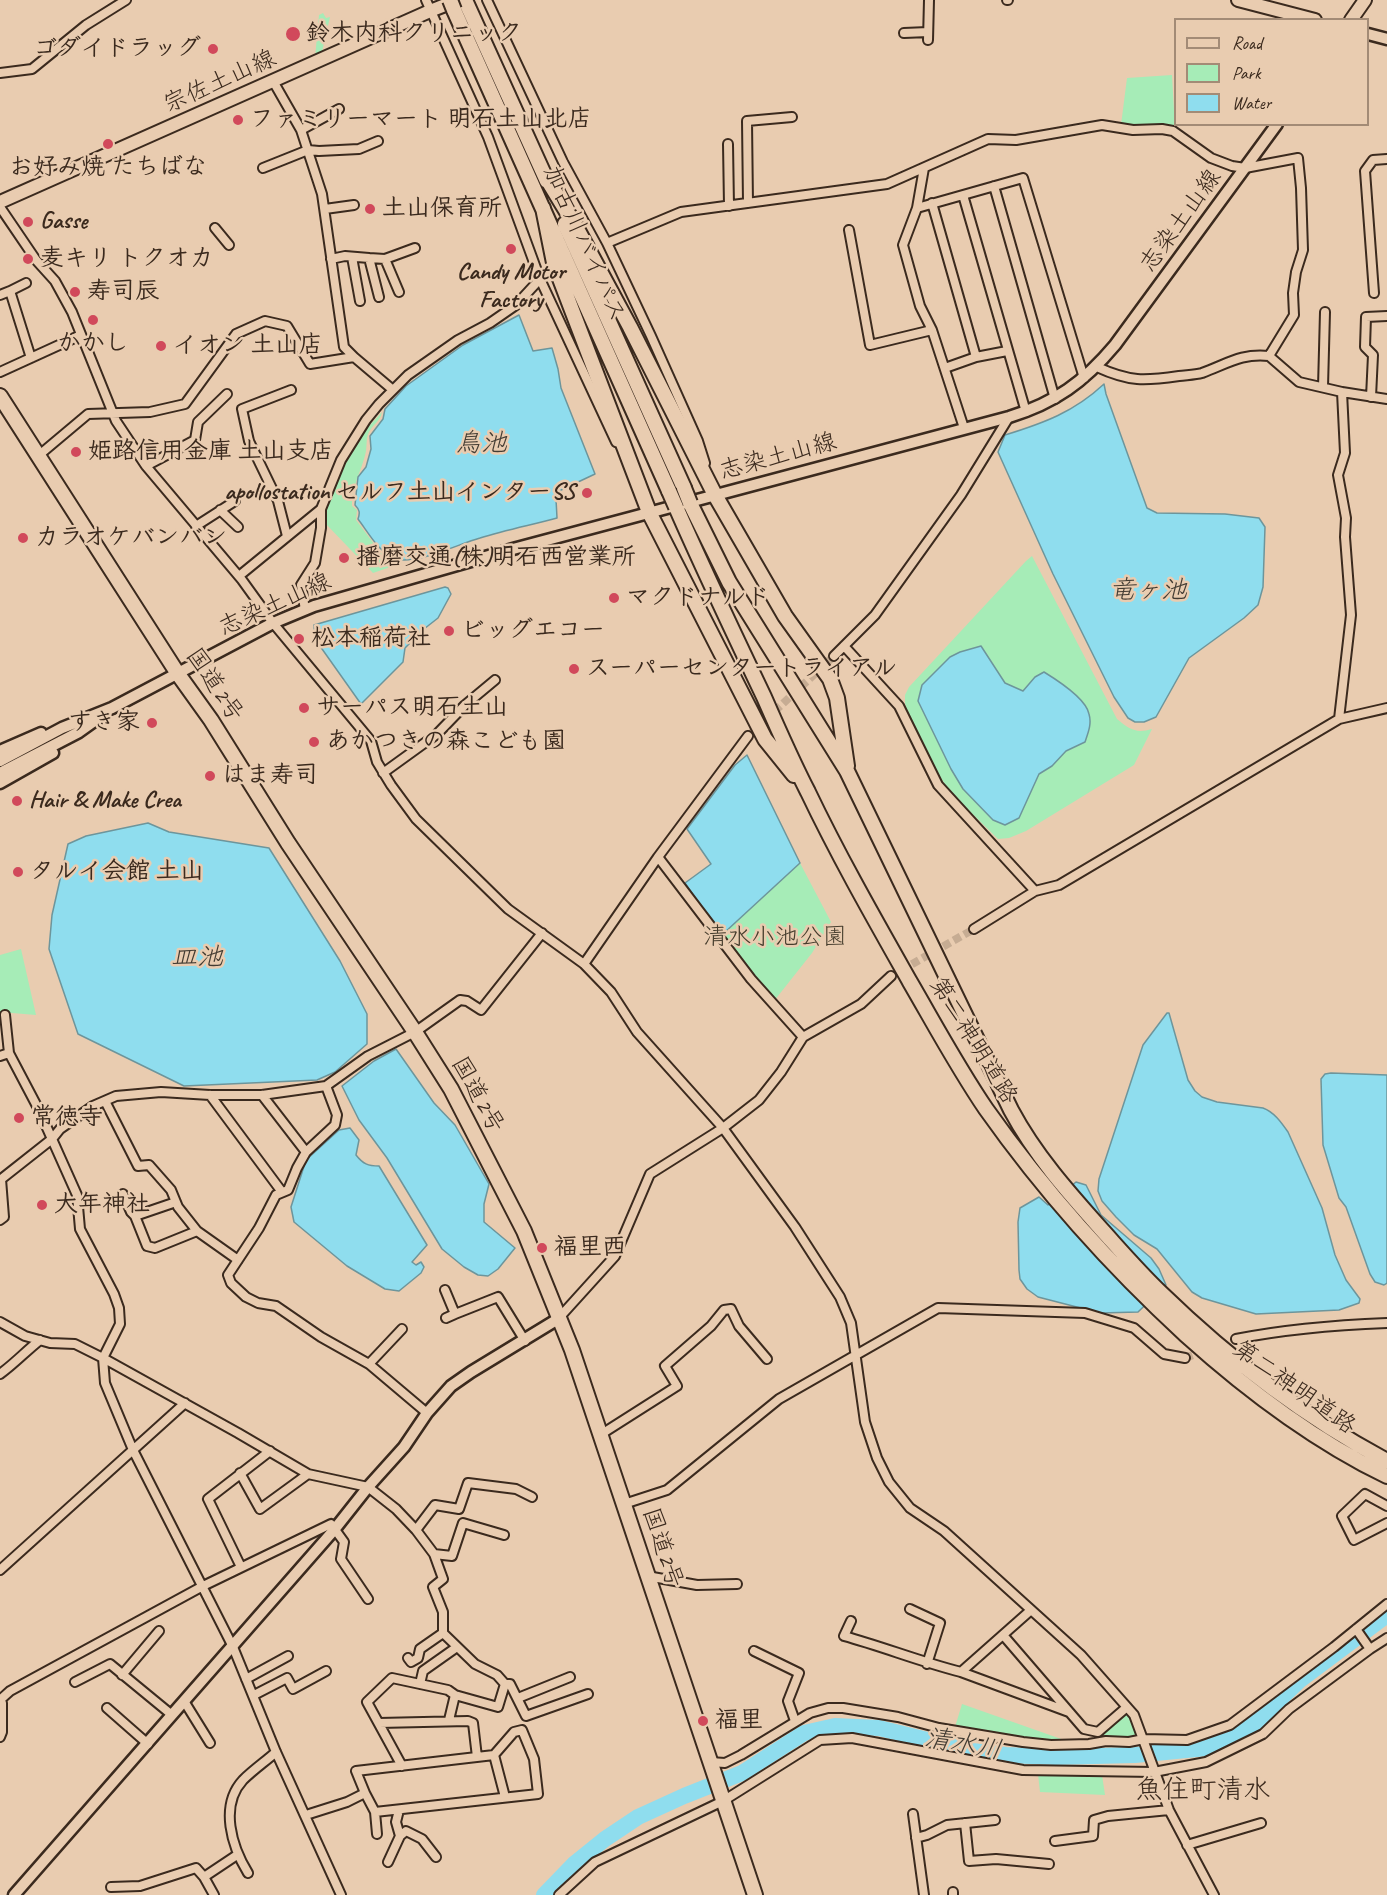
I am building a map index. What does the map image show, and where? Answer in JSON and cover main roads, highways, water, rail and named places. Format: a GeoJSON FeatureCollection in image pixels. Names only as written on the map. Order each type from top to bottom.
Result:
{"type":"FeatureCollection","features":[{"type":"Feature","properties":{"kind":"highway","name":"加古川バイパス"},"geometry":{"type":"LineString","coordinates":[[459,3],[544,174],[590,282],[693,509]]}},
{"type":"Feature","properties":{"kind":"highway","name":"加古川バイパス"},"geometry":{"type":"LineString","coordinates":[[459,3],[543,208],[679,513]]}},
{"type":"Feature","properties":{"kind":"highway"},"geometry":{"type":"LineString","coordinates":[[544,174],[575,225],[630,327],[716,495],[785,616],[830,679],[837,698],[847,771]]}},
{"type":"Feature","properties":{"kind":"highway"},"geometry":{"type":"LineString","coordinates":[[543,208],[554,263],[649,512],[765,739],[808,794]]}},
{"type":"Feature","properties":{"kind":"highway","name":"国道2号"},"geometry":{"type":"LineString","coordinates":[[0,396],[178,674],[211,720],[288,843],[451,1089],[524,1231],[572,1350],[755,1895]]}},
{"type":"Feature","properties":{"kind":"highway","name":"第二神明道路"},"geometry":{"type":"LineString","coordinates":[[693,509],[729,582],[847,771],[1011,1110],[1059,1193]]}},
{"type":"Feature","properties":{"kind":"highway","name":"第二神明道路"},"geometry":{"type":"LineString","coordinates":[[679,513],[808,794],[869,910],[984,1106],[1059,1193],[1210,1356],[1272,1406],[1362,1464],[1387,1476]]}},
{"type":"Feature","properties":{"kind":"highway","name":"第二神明道路"},"geometry":{"type":"LineString","coordinates":[[1157,1299],[1293,1402],[1387,1461]]}},
{"type":"Feature","properties":{"kind":"main road"},"geometry":{"type":"LineString","coordinates":[[1238,0],[1307,18]]}},
{"type":"Feature","properties":{"kind":"main road"},"geometry":{"type":"LineString","coordinates":[[1352,18],[1365,0]]}},
{"type":"Feature","properties":{"kind":"main road","name":"宗佐土山線"},"geometry":{"type":"LineString","coordinates":[[0,202],[273,81],[428,5],[459,3]]}},
{"type":"Feature","properties":{"kind":"main road"},"geometry":{"type":"LineString","coordinates":[[1369,34],[1387,39]]}},
{"type":"Feature","properties":{"kind":"main road","name":"志染土山線"},"geometry":{"type":"LineString","coordinates":[[112,708],[273,623],[304,610],[513,549],[1009,417],[1055,399],[1097,367],[1136,318],[1276,126]]}},
{"type":"Feature","properties":{"kind":"main road"},"geometry":{"type":"LineString","coordinates":[[0,761],[62,728],[112,708]]}},
{"type":"Feature","properties":{"kind":"main road"},"geometry":{"type":"LineString","coordinates":[[0,783],[55,752],[112,708]]}},
{"type":"Feature","properties":{"kind":"main road"},"geometry":{"type":"LineString","coordinates":[[0,751],[35,734],[62,728]]}},
{"type":"Feature","properties":{"kind":"main road"},"geometry":{"type":"LineString","coordinates":[[0,774],[80,732]]}},
{"type":"Feature","properties":{"kind":"main road"},"geometry":{"type":"LineString","coordinates":[[14,1895],[334,1530],[404,1447],[427,1413],[451,1386],[558,1319]]}},
{"type":"Feature","properties":{"kind":"water","name":"鳥池"},"geometry":{"type":"Polygon","coordinates":[[[519,315],[533,351],[552,348],[561,388],[595,474],[559,491],[556,499],[557,518],[489,535],[426,557],[405,560],[390,556],[374,542],[358,519],[359,512],[355,505],[358,477],[366,467],[371,449],[370,436],[383,419],[385,409],[406,386],[463,345],[519,315]]]}},
{"type":"Feature","properties":{"kind":"water","name":"竜ヶ池"},"geometry":{"type":"Polygon","coordinates":[[[1104,384],[1147,508],[1157,513],[1225,514],[1259,518],[1265,527],[1263,587],[1258,605],[1189,658],[1156,717],[1144,722],[1135,722],[1128,718],[1114,697],[1053,574],[998,452],[1005,435],[1058,416],[1093,394],[1104,384]]]}},
{"type":"Feature","properties":{"kind":"water"},"geometry":{"type":"Polygon","coordinates":[[[445,587],[451,594],[438,618],[405,648],[403,662],[361,704],[315,639],[314,625],[445,587]]]}},
{"type":"Feature","properties":{"kind":"water"},"geometry":{"type":"Polygon","coordinates":[[[981,646],[1005,683],[1023,691],[1035,677],[1044,672],[1083,702],[1090,718],[1085,742],[1066,751],[1052,766],[1039,774],[1019,818],[1005,825],[993,820],[963,789],[918,701],[922,685],[950,657],[981,646]]]}},
{"type":"Feature","properties":{"kind":"water"},"geometry":{"type":"Polygon","coordinates":[[[747,755],[800,863],[724,933],[721,930],[719,932],[685,883],[711,864],[687,829],[735,765],[747,755]]]}},
{"type":"Feature","properties":{"kind":"water","name":"皿池"},"geometry":{"type":"Polygon","coordinates":[[[148,823],[169,832],[269,848],[340,961],[367,1014],[367,1044],[335,1072],[317,1080],[184,1086],[78,1034],[49,949],[52,915],[68,844],[86,836],[148,823]]]}},
{"type":"Feature","properties":{"kind":"water"},"geometry":{"type":"Polygon","coordinates":[[[1169,1013],[1188,1080],[1195,1091],[1202,1097],[1217,1102],[1263,1108],[1274,1115],[1288,1132],[1322,1208],[1335,1255],[1346,1280],[1360,1299],[1359,1303],[1339,1310],[1256,1314],[1202,1298],[1192,1292],[1157,1249],[1134,1235],[1102,1201],[1098,1191],[1099,1179],[1143,1045],[1169,1013]]]}},
{"type":"Feature","properties":{"kind":"water"},"geometry":{"type":"Polygon","coordinates":[[[396,1049],[434,1103],[455,1125],[489,1184],[484,1204],[484,1222],[515,1248],[498,1269],[488,1276],[478,1275],[464,1267],[442,1249],[387,1158],[359,1120],[342,1086],[374,1061],[396,1049]]]}},
{"type":"Feature","properties":{"kind":"water"},"geometry":{"type":"Polygon","coordinates":[[[1325,1074],[1387,1075],[1387,1283],[1384,1285],[1375,1282],[1370,1274],[1346,1207],[1339,1198],[1323,1145],[1321,1079],[1325,1074]]]}},
{"type":"Feature","properties":{"kind":"water"},"geometry":{"type":"Polygon","coordinates":[[[350,1128],[359,1140],[356,1155],[366,1164],[379,1166],[427,1245],[412,1262],[416,1265],[421,1262],[424,1267],[421,1273],[399,1291],[385,1289],[347,1266],[294,1222],[291,1207],[306,1160],[339,1130],[350,1128]]]}},
{"type":"Feature","properties":{"kind":"water"},"geometry":{"type":"Polygon","coordinates":[[[1076,1182],[1086,1185],[1101,1215],[1151,1258],[1159,1269],[1166,1285],[1138,1312],[1100,1313],[1038,1297],[1027,1289],[1020,1279],[1018,1222],[1020,1208],[1039,1197],[1048,1205],[1076,1182]]]}},
{"type":"Feature","properties":{"kind":"waterway","name":"清水川"},"geometry":{"type":"LineString","coordinates":[[544,1895],[574,1864],[605,1839],[638,1817],[742,1773],[804,1733],[835,1726],[879,1728],[972,1751],[1055,1757],[1135,1755],[1207,1748],[1254,1724],[1300,1680],[1387,1615]]}},
{"type":"Feature","properties":{"kind":"tunnel"},"geometry":{"type":"LineString","coordinates":[[748,736],[834,656]]}},
{"type":"Feature","properties":{"kind":"tunnel"},"geometry":{"type":"LineString","coordinates":[[891,976],[974,929]]}},
{"type":"Feature","properties":{"kind":"tunnel"},"geometry":{"type":"LineString","coordinates":[[1185,1358],[1207,1350]]}},
{"type":"Feature","properties":{"kind":"place","name":"鈴木内科クリニック"},"geometry":{"type":"Point","coordinates":[293,34]}},
{"type":"Feature","properties":{"kind":"place","name":"ゴダイドラッグ"},"geometry":{"type":"Point","coordinates":[213,49]}},
{"type":"Feature","properties":{"kind":"place","name":"ファミリーマート 明石土山北店"},"geometry":{"type":"Point","coordinates":[238,120]}},
{"type":"Feature","properties":{"kind":"place","name":"お好み焼 たちばな"},"geometry":{"type":"Point","coordinates":[108,144]}},
{"type":"Feature","properties":{"kind":"place","name":"土山保育所"},"geometry":{"type":"Point","coordinates":[370,209]}},
{"type":"Feature","properties":{"kind":"place","name":"Gasse"},"geometry":{"type":"Point","coordinates":[28,222]}},
{"type":"Feature","properties":{"kind":"place","name":"Candy Motor Factory"},"geometry":{"type":"Point","coordinates":[511,249]}},
{"type":"Feature","properties":{"kind":"place","name":"麦キリ トクオカ"},"geometry":{"type":"Point","coordinates":[28,259]}},
{"type":"Feature","properties":{"kind":"place","name":"寿司辰"},"geometry":{"type":"Point","coordinates":[75,292]}},
{"type":"Feature","properties":{"kind":"place","name":"かかし"},"geometry":{"type":"Point","coordinates":[93,320]}},
{"type":"Feature","properties":{"kind":"place","name":"イオン 土山店"},"geometry":{"type":"Point","coordinates":[161,346]}},
{"type":"Feature","properties":{"kind":"place","name":"姫路信用金庫 土山支店"},"geometry":{"type":"Point","coordinates":[76,452]}},
{"type":"Feature","properties":{"kind":"place","name":"apollostation セルフ土山インターSS"},"geometry":{"type":"Point","coordinates":[587,493]}},
{"type":"Feature","properties":{"kind":"place","name":"カラオケバンバン"},"geometry":{"type":"Point","coordinates":[23,538]}},
{"type":"Feature","properties":{"kind":"place","name":"播磨交通(株)明石西営業所"},"geometry":{"type":"Point","coordinates":[344,558]}},
{"type":"Feature","properties":{"kind":"place","name":"マクドナルド"},"geometry":{"type":"Point","coordinates":[614,598]}},
{"type":"Feature","properties":{"kind":"place","name":"ビッグエコー"},"geometry":{"type":"Point","coordinates":[449,631]}},
{"type":"Feature","properties":{"kind":"place","name":"松本稲荷社"},"geometry":{"type":"Point","coordinates":[299,639]}},
{"type":"Feature","properties":{"kind":"place","name":"スーパーセンタートライアル"},"geometry":{"type":"Point","coordinates":[574,669]}},
{"type":"Feature","properties":{"kind":"place","name":"サーパス明石土山"},"geometry":{"type":"Point","coordinates":[304,708]}},
{"type":"Feature","properties":{"kind":"place","name":"すき家"},"geometry":{"type":"Point","coordinates":[152,723]}},
{"type":"Feature","properties":{"kind":"place","name":"あかつきの森こども園"},"geometry":{"type":"Point","coordinates":[314,742]}},
{"type":"Feature","properties":{"kind":"place","name":"はま寿司"},"geometry":{"type":"Point","coordinates":[210,776]}},
{"type":"Feature","properties":{"kind":"place","name":"Hair & Make Crea"},"geometry":{"type":"Point","coordinates":[17,801]}},
{"type":"Feature","properties":{"kind":"place","name":"タルイ会館 土山"},"geometry":{"type":"Point","coordinates":[18,872]}},
{"type":"Feature","properties":{"kind":"place","name":"常徳寺"},"geometry":{"type":"Point","coordinates":[19,1118]}},
{"type":"Feature","properties":{"kind":"place","name":"大年神社"},"geometry":{"type":"Point","coordinates":[42,1205]}},
{"type":"Feature","properties":{"kind":"place","name":"福里西"},"geometry":{"type":"Point","coordinates":[542,1248]}},
{"type":"Feature","properties":{"kind":"place","name":"福里"},"geometry":{"type":"Point","coordinates":[703,1721]}},
{"type":"Feature","properties":{"kind":"district","name":"魚住町清水"},"geometry":{"type":"Point","coordinates":[1203,1791]}},
{"type":"Feature","properties":{"kind":"park label","name":"清水小池公園"},"geometry":{"type":"Point","coordinates":[775,938]}}]}
